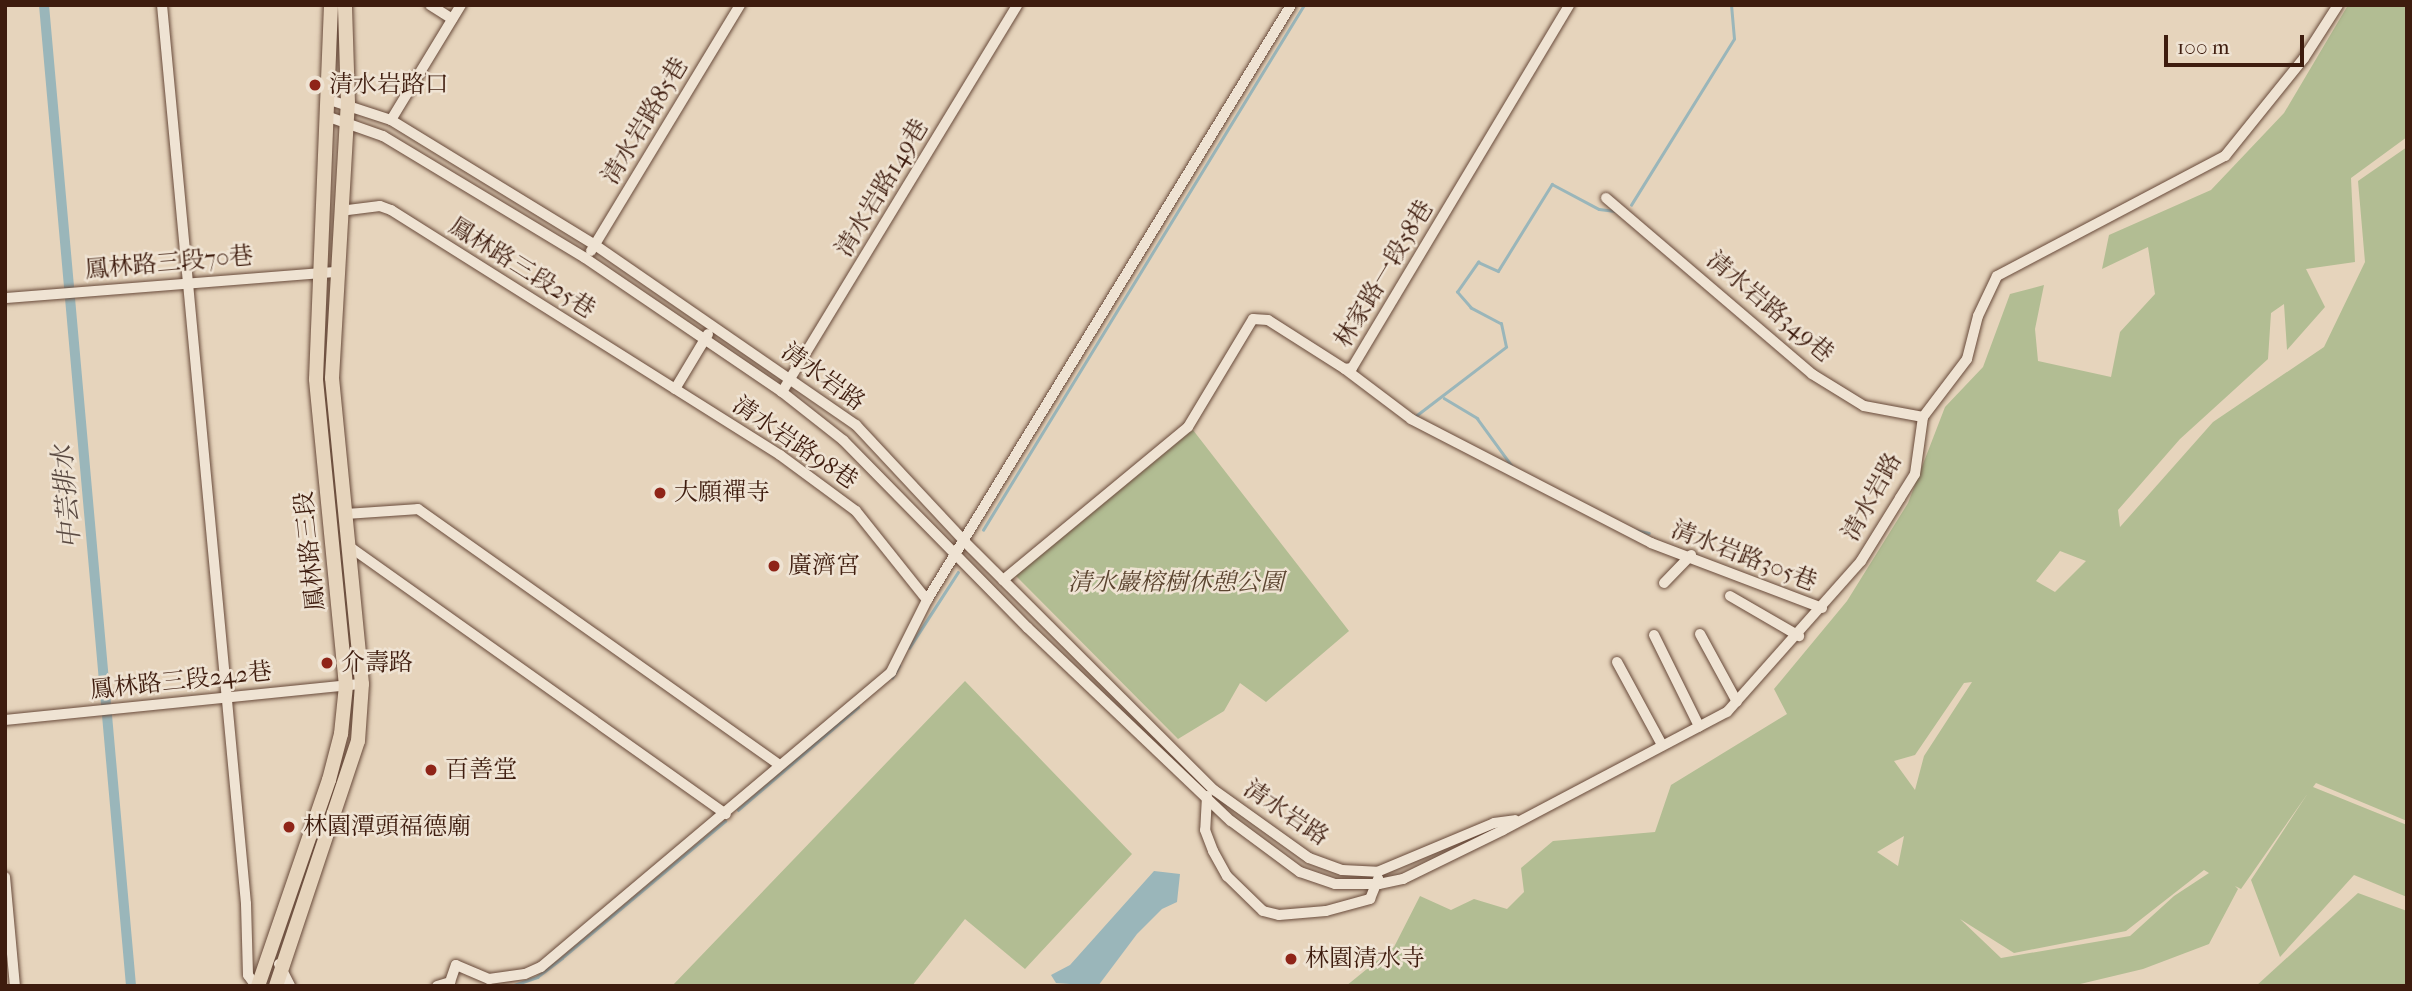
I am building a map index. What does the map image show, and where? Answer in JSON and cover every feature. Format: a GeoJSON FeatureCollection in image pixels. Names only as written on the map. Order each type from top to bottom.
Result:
{"type":"FeatureCollection","features":[{"type":"Feature","properties":{"kind":"main road","name":"鳳林路三段"},"geometry":{"type":"LineString","coordinates":[[257,986],[329,780],[341,734],[345,686],[316,379],[319,272],[330,100],[331,5]]}},
{"type":"Feature","properties":{"kind":"main road","name":"鳳林路三段"},"geometry":{"type":"LineString","coordinates":[[276,986],[358,741],[362,684],[332,378],[336,272],[348,103],[345,5]]}},
{"type":"Feature","properties":{"kind":"street"},"geometry":{"type":"LineString","coordinates":[[162,5],[189,281],[223,699],[246,904],[248,975],[257,986]]}},
{"type":"Feature","properties":{"kind":"street"},"geometry":{"type":"LineString","coordinates":[[430,5],[453,19]]}},
{"type":"Feature","properties":{"kind":"street"},"geometry":{"type":"LineString","coordinates":[[391,120],[461,5]]}},
{"type":"Feature","properties":{"kind":"street","name":"清水岩路85巷"},"geometry":{"type":"LineString","coordinates":[[585,258],[740,5]]}},
{"type":"Feature","properties":{"kind":"street","name":"清水岩路149巷"},"geometry":{"type":"LineString","coordinates":[[782,392],[1017,5]]}},
{"type":"Feature","properties":{"kind":"street"},"geometry":{"type":"LineString","coordinates":[[437,986],[450,982],[456,965],[489,979],[525,974],[541,967],[726,814],[891,672],[927,600],[1292,5]]}},
{"type":"Feature","properties":{"kind":"street","name":"林家路一段58巷"},"geometry":{"type":"LineString","coordinates":[[1003,580],[1188,428],[1253,319],[1268,320],[1345,369],[1352,368],[1413,271],[1569,5]]}},
{"type":"Feature","properties":{"kind":"street","name":"清水岩路"},"geometry":{"type":"LineString","coordinates":[[329,117],[383,136],[585,258],[782,392],[843,440],[955,555],[1205,798],[1300,872],[1335,884],[1379,884],[1403,879],[1699,726],[1737,702],[1798,636],[1861,561],[1915,474],[1923,417],[1967,359],[1978,316],[1997,276],[2225,156],[2304,58],[2338,5]]}},
{"type":"Feature","properties":{"kind":"street","name":"清水岩路"},"geometry":{"type":"LineString","coordinates":[[330,100],[348,103],[391,120],[595,245],[856,425],[964,541],[1214,789],[1309,858],[1342,870],[1377,872],[1494,823],[1520,819]]}},
{"type":"Feature","properties":{"kind":"street","name":"清水岩路349巷"},"geometry":{"type":"LineString","coordinates":[[1606,198],[1812,374],[1864,406],[1923,417]]}},
{"type":"Feature","properties":{"kind":"street","name":"鳳林路三段25巷"},"geometry":{"type":"LineString","coordinates":[[340,211],[380,206],[391,211],[675,389]]}},
{"type":"Feature","properties":{"kind":"street","name":"鳳林路三段70巷"},"geometry":{"type":"LineString","coordinates":[[5,298],[189,281],[336,272]]}},
{"type":"Feature","properties":{"kind":"street"},"geometry":{"type":"LineString","coordinates":[[675,389],[713,326]]}},
{"type":"Feature","properties":{"kind":"street","name":"清水岩路305巷"},"geometry":{"type":"LineString","coordinates":[[1345,369],[1410,419],[1651,543],[1691,555],[1822,608]]}},
{"type":"Feature","properties":{"kind":"street","name":"清水岩路98巷"},"geometry":{"type":"LineString","coordinates":[[675,389],[780,455],[856,511],[927,600]]}},
{"type":"Feature","properties":{"kind":"street"},"geometry":{"type":"LineString","coordinates":[[347,514],[418,509],[780,765]]}},
{"type":"Feature","properties":{"kind":"street"},"geometry":{"type":"LineString","coordinates":[[350,547],[726,814]]}},
{"type":"Feature","properties":{"kind":"street"},"geometry":{"type":"LineString","coordinates":[[1664,583],[1691,555]]}},
{"type":"Feature","properties":{"kind":"street"},"geometry":{"type":"LineString","coordinates":[[1730,596],[1798,636]]}},
{"type":"Feature","properties":{"kind":"street"},"geometry":{"type":"LineString","coordinates":[[1700,634],[1737,702]]}},
{"type":"Feature","properties":{"kind":"street"},"geometry":{"type":"LineString","coordinates":[[1654,635],[1699,726]]}},
{"type":"Feature","properties":{"kind":"street"},"geometry":{"type":"LineString","coordinates":[[1618,662],[1662,745]]}},
{"type":"Feature","properties":{"kind":"street","name":"鳳林路三段242巷"},"geometry":{"type":"LineString","coordinates":[[5,720],[362,684]]}},
{"type":"Feature","properties":{"kind":"street","name":"清水岩路"},"geometry":{"type":"LineString","coordinates":[[1214,789],[1205,798],[1205,830],[1213,851],[1227,876],[1264,911],[1279,915],[1326,911],[1370,899],[1379,884]]}},
{"type":"Feature","properties":{"kind":"street"},"geometry":{"type":"LineString","coordinates":[[1377,872],[1379,884]]}},
{"type":"Feature","properties":{"kind":"street"},"geometry":{"type":"LineString","coordinates":[[5,877],[15,986]]}},
{"type":"Feature","properties":{"kind":"street"},"geometry":{"type":"LineString","coordinates":[[268,960],[283,965],[290,986]]}},
{"type":"Feature","properties":{"kind":"green space"},"geometry":{"type":"Polygon","coordinates":[[[2348,5],[2407,5],[2407,137],[2351,178],[2355,262],[2306,269],[2325,307],[2287,350],[2284,304],[2271,313],[2268,359],[2180,439],[2118,510],[2120,527],[2213,422],[2324,347],[2365,262],[2358,181],[2407,147],[2407,821],[2316,783],[2313,787],[2407,825],[2407,897],[2354,875],[2280,957],[2251,880],[2308,793],[2241,889],[2235,886],[2238,889],[2209,944],[2143,969],[2076,985],[1346,986],[1394,947],[1420,896],[1451,910],[1474,899],[1507,909],[1524,892],[1521,868],[1553,841],[1655,832],[1671,785],[1787,714],[1774,689],[1847,601],[1908,503],[1945,407],[1983,367],[2010,294],[2044,285],[2035,329],[2038,361],[2111,377],[2120,332],[2155,294],[2148,247],[2102,269],[2109,235],[2211,190],[2284,113],[2348,5]],[[2060,551],[2036,581],[2055,592],[2086,561],[2060,551]],[[1972,682],[1964,683],[1915,755],[1894,761],[1915,790],[1924,756],[1972,682]],[[1904,836],[1877,852],[1898,866],[1904,836]],[[2204,870],[2126,931],[2014,953],[1960,919],[2001,958],[2130,936],[2174,896],[2209,873],[2204,870]]]}},
{"type":"Feature","properties":{"kind":"green space","name":"清水巖榕樹休憩公園"},"geometry":{"type":"Polygon","coordinates":[[[1193,430],[1349,631],[1266,702],[1240,683],[1224,711],[1178,739],[1016,576],[1193,430]]]}},
{"type":"Feature","properties":{"kind":"green space"},"geometry":{"type":"Polygon","coordinates":[[[965,681],[1132,854],[1025,969],[965,919],[912,986],[672,986],[965,681]]]}},
{"type":"Feature","properties":{"kind":"green space"},"geometry":{"type":"Polygon","coordinates":[[[2358,893],[2407,911],[2407,986],[2256,986],[2358,893]]]}},
{"type":"Feature","properties":{"kind":"water"},"geometry":{"type":"Polygon","coordinates":[[[1154,871],[1180,874],[1177,902],[1162,909],[1137,934],[1098,986],[1056,983],[1051,975],[1070,965],[1154,871]]]}},
{"type":"Feature","properties":{"kind":"waterway","name":"中芸排水"},"geometry":{"type":"LineString","coordinates":[[44,5],[131,986]]}},
{"type":"Feature","properties":{"kind":"waterway"},"geometry":{"type":"LineString","coordinates":[[983,530],[1304,5]]}},
{"type":"Feature","properties":{"kind":"waterway"},"geometry":{"type":"LineString","coordinates":[[1631,205],[1734,39],[1731,5]]}},
{"type":"Feature","properties":{"kind":"waterway"},"geometry":{"type":"LineString","coordinates":[[1413,418],[1506,347],[1501,324],[1471,308],[1457,292],[1478,262],[1498,271],[1552,184],[1599,209],[1615,211]]}},
{"type":"Feature","properties":{"kind":"waterway"},"geometry":{"type":"LineString","coordinates":[[1444,398],[1477,418],[1512,466]]}},
{"type":"Feature","properties":{"kind":"waterway"},"geometry":{"type":"LineString","coordinates":[[1635,530],[1649,533]]}},
{"type":"Feature","properties":{"kind":"waterway"},"geometry":{"type":"LineString","coordinates":[[909,648],[958,572]]}},
{"type":"Feature","properties":{"kind":"waterway"},"geometry":{"type":"LineString","coordinates":[[892,678],[899,666]]}},
{"type":"Feature","properties":{"kind":"waterway"},"geometry":{"type":"LineString","coordinates":[[738,810],[858,707]]}},
{"type":"Feature","properties":{"kind":"waterway"},"geometry":{"type":"LineString","coordinates":[[511,986],[537,977],[562,958],[725,821]]}},
{"type":"Feature","properties":{"kind":"place","name":"清水岩路口"},"geometry":{"type":"Point","coordinates":[315,85]}},
{"type":"Feature","properties":{"kind":"place","name":"大願禪寺"},"geometry":{"type":"Point","coordinates":[660,493]}},
{"type":"Feature","properties":{"kind":"place","name":"廣濟宮"},"geometry":{"type":"Point","coordinates":[774,566]}},
{"type":"Feature","properties":{"kind":"place","name":"介壽路"},"geometry":{"type":"Point","coordinates":[327,663]}},
{"type":"Feature","properties":{"kind":"place","name":"百善堂"},"geometry":{"type":"Point","coordinates":[431,770]}},
{"type":"Feature","properties":{"kind":"place","name":"林園潭頭福德廟"},"geometry":{"type":"Point","coordinates":[289,827]}},
{"type":"Feature","properties":{"kind":"place","name":"林園清水寺"},"geometry":{"type":"Point","coordinates":[1291,959]}}]}
